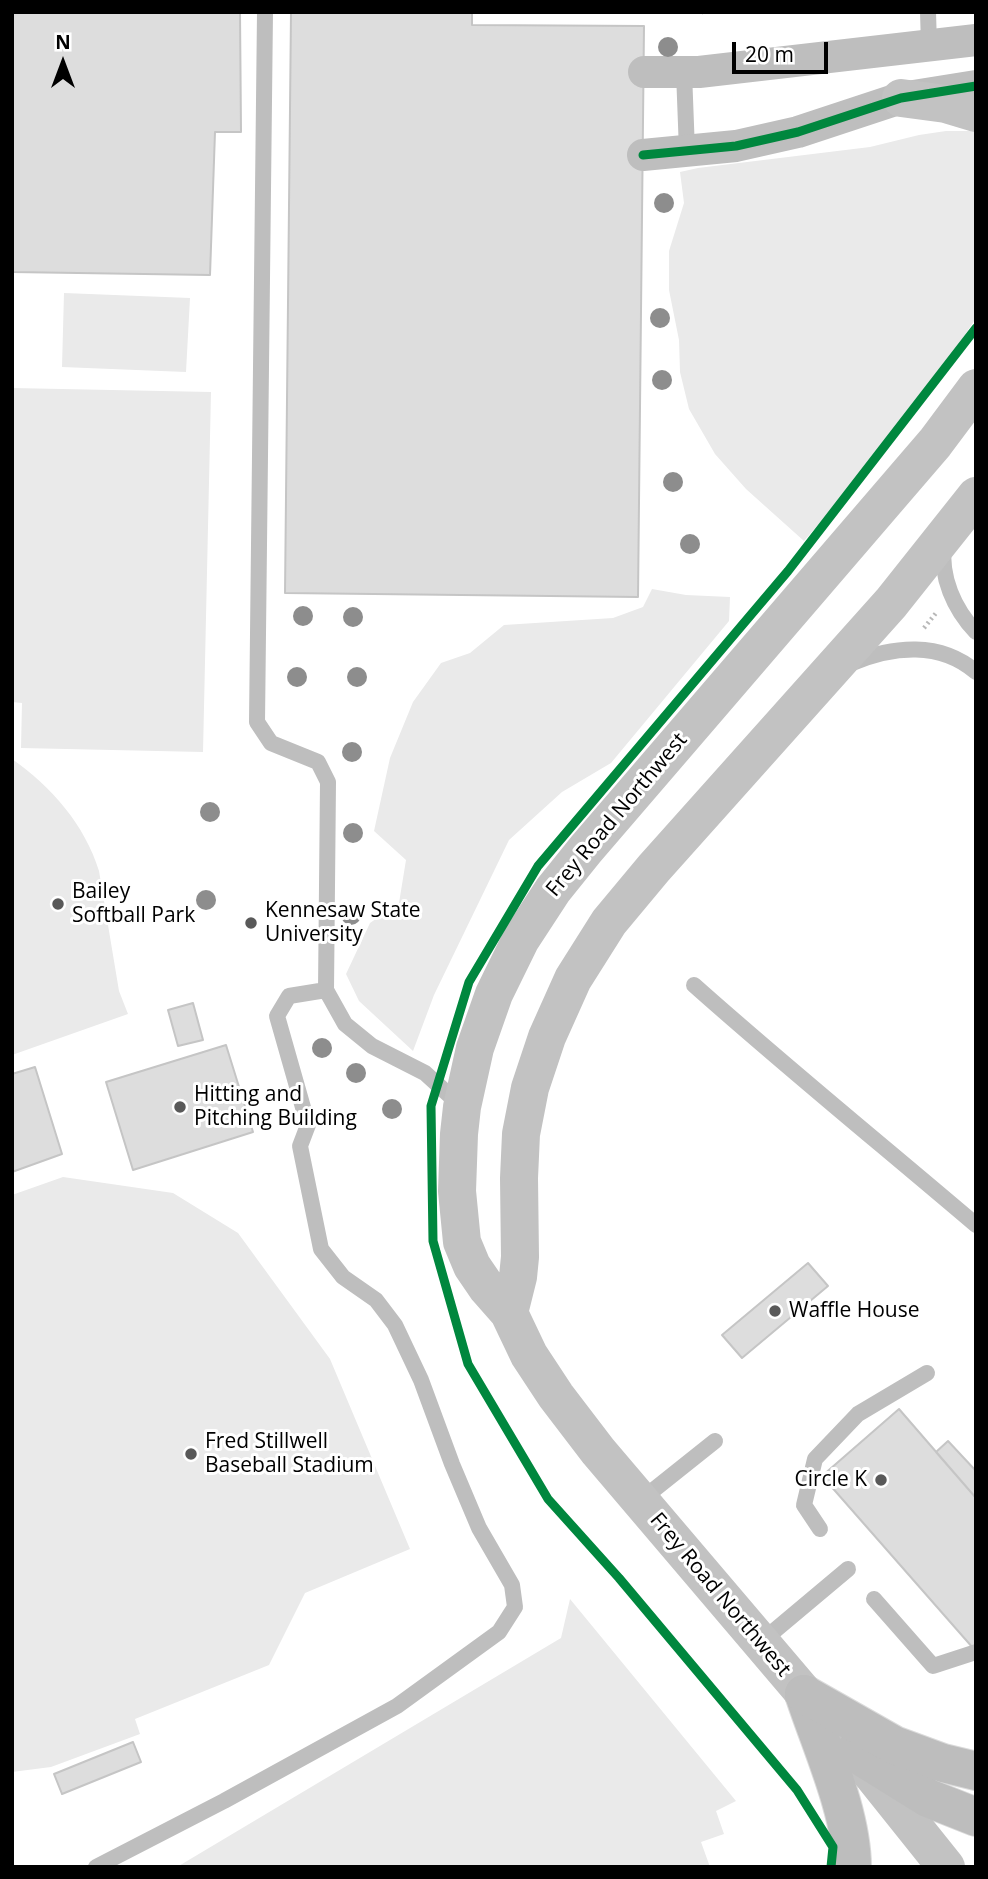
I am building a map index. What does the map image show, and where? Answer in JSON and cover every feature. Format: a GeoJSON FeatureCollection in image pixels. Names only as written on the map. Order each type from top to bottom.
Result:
{"type":"FeatureCollection","features":[{"type":"Feature","properties":{"kind":"main road"},"geometry":{"type":"LineString","coordinates":[[901,98],[946,104],[976,113]]}},
{"type":"Feature","properties":{"kind":"main road","name":"Frey Road Northwest"},"geometry":{"type":"LineString","coordinates":[[946,1867],[854,1752],[598,1451],[556,1396],[529,1354],[509,1313],[486,1288],[472,1266],[462,1242],[457,1163],[462,1107],[475,1048],[494,994],[521,939],[553,890],[928,451],[976,388]]}},
{"type":"Feature","properties":{"kind":"main road"},"geometry":{"type":"LineString","coordinates":[[509,1313],[520,1257],[521,1135],[530,1088],[547,1037],[573,979],[609,922],[627,900],[891,603],[976,496]]}},
{"type":"Feature","properties":{"kind":"main road"},"geometry":{"type":"LineString","coordinates":[[804,1694],[894,1745],[943,1763],[976,1771]]}},
{"type":"Feature","properties":{"kind":"main road"},"geometry":{"type":"LineString","coordinates":[[804,1694],[842,1806],[852,1853],[852,1867]]}},
{"type":"Feature","properties":{"kind":"main road"},"geometry":{"type":"LineString","coordinates":[[854,1752],[928,1798],[976,1817]]}},
{"type":"Feature","properties":{"kind":"street"},"geometry":{"type":"LineString","coordinates":[[644,72],[699,72],[976,40]]}},
{"type":"Feature","properties":{"kind":"street"},"geometry":{"type":"LineString","coordinates":[[643,155],[736,146],[798,132],[901,98],[976,86]]}},
{"type":"Feature","properties":{"kind":"lane"},"geometry":{"type":"LineString","coordinates":[[265,12],[257,722],[271,743],[318,762],[328,782],[326,990],[345,1024],[372,1046],[425,1073],[462,1107]]}},
{"type":"Feature","properties":{"kind":"lane"},"geometry":{"type":"LineString","coordinates":[[928,12],[929,45]]}},
{"type":"Feature","properties":{"kind":"lane"},"geometry":{"type":"LineString","coordinates":[[684,72],[687,151]]}},
{"type":"Feature","properties":{"kind":"lane"},"geometry":{"type":"LineString","coordinates":[[945,534],[943,555],[946,578],[961,615],[976,632]]}},
{"type":"Feature","properties":{"kind":"lane"},"geometry":{"type":"LineString","coordinates":[[830,672],[867,657],[919,649],[956,657],[976,672]]}},
{"type":"Feature","properties":{"kind":"lane"},"geometry":{"type":"LineString","coordinates":[[694,985],[781,1063],[976,1225]]}},
{"type":"Feature","properties":{"kind":"lane"},"geometry":{"type":"LineString","coordinates":[[96,1867],[224,1801],[397,1706],[499,1632],[515,1607],[512,1585],[479,1528],[421,1380],[395,1325],[376,1300],[343,1278],[321,1248],[300,1146],[308,1125],[276,1016],[289,996],[326,990]]}},
{"type":"Feature","properties":{"kind":"lane"},"geometry":{"type":"LineString","coordinates":[[821,1529],[804,1504],[815,1459],[858,1414],[927,1373]]}},
{"type":"Feature","properties":{"kind":"lane"},"geometry":{"type":"LineString","coordinates":[[640,1501],[715,1441]]}},
{"type":"Feature","properties":{"kind":"lane"},"geometry":{"type":"LineString","coordinates":[[760,1643],[848,1569]]}},
{"type":"Feature","properties":{"kind":"lane"},"geometry":{"type":"LineString","coordinates":[[874,1599],[933,1666],[976,1652]]}},
{"type":"Feature","properties":{"kind":"path"},"geometry":{"type":"LineString","coordinates":[[919,634],[942,606]]}},
{"type":"Feature","properties":{"kind":"shaded area"},"geometry":{"type":"Polygon","coordinates":[[[946,131],[976,131],[976,318],[912,415],[804,541],[746,489],[715,454],[689,409],[680,372],[679,340],[669,290],[669,251],[684,203],[680,172],[870,147],[946,131]]]}},
{"type":"Feature","properties":{"kind":"shaded area"},"geometry":{"type":"Polygon","coordinates":[[[64,293],[190,298],[186,372],[62,367],[64,293]]]}},
{"type":"Feature","properties":{"kind":"shaded area"},"geometry":{"type":"Polygon","coordinates":[[[12,388],[211,392],[203,752],[21,748],[22,703],[12,702],[12,388]]]}},
{"type":"Feature","properties":{"kind":"shaded area"},"geometry":{"type":"Polygon","coordinates":[[[652,589],[686,595],[730,597],[729,621],[611,763],[562,792],[509,840],[434,995],[413,1051],[359,1001],[346,974],[370,923],[399,903],[406,860],[374,831],[390,758],[413,702],[441,663],[470,653],[504,625],[613,618],[643,607],[652,589]]]}},
{"type":"Feature","properties":{"kind":"shaded area","name":"Bailey Softball Park"},"geometry":{"type":"Polygon","coordinates":[[[12,759],[40,781],[65,808],[76,822],[93,854],[99,871],[119,991],[128,1014],[12,1055],[12,759]]]}},
{"type":"Feature","properties":{"kind":"shaded area","name":"Fred Stillwell Baseball Stadium"},"geometry":{"type":"Polygon","coordinates":[[[63,1177],[173,1193],[238,1233],[330,1359],[410,1549],[305,1593],[269,1665],[135,1719],[140,1734],[51,1767],[12,1772],[12,1195],[63,1177]]]}},
{"type":"Feature","properties":{"kind":"shaded area"},"geometry":{"type":"Polygon","coordinates":[[[570,1599],[736,1801],[716,1811],[724,1834],[701,1842],[710,1867],[177,1867],[561,1638],[570,1599]]]}},
{"type":"Feature","properties":{"kind":"building"},"geometry":{"type":"Polygon","coordinates":[[[12,12],[240,12],[241,132],[215,132],[210,275],[12,272],[12,12]]]}},
{"type":"Feature","properties":{"kind":"building"},"geometry":{"type":"Polygon","coordinates":[[[291,12],[472,12],[472,25],[644,26],[638,597],[285,593],[291,12]]]}},
{"type":"Feature","properties":{"kind":"building"},"geometry":{"type":"Polygon","coordinates":[[[193,1003],[203,1040],[178,1046],[168,1010],[193,1003]]]}},
{"type":"Feature","properties":{"kind":"building","name":"Hitting and Pitching Building"},"geometry":{"type":"Polygon","coordinates":[[[226,1045],[253,1132],[133,1170],[106,1082],[226,1045]]]}},
{"type":"Feature","properties":{"kind":"building"},"geometry":{"type":"Polygon","coordinates":[[[35,1067],[62,1154],[12,1172],[12,1074],[35,1067]]]}},
{"type":"Feature","properties":{"kind":"building","name":"Waffle House"},"geometry":{"type":"Polygon","coordinates":[[[808,1263],[828,1286],[742,1358],[722,1335],[808,1263]]]}},
{"type":"Feature","properties":{"kind":"building"},"geometry":{"type":"Polygon","coordinates":[[[899,1409],[976,1498],[976,1645],[973,1648],[822,1476],[899,1409]]]}},
{"type":"Feature","properties":{"kind":"building"},"geometry":{"type":"Polygon","coordinates":[[[948,1441],[976,1471],[976,1498],[936,1452],[948,1441]]]}},
{"type":"Feature","properties":{"kind":"building"},"geometry":{"type":"Polygon","coordinates":[[[133,1742],[141,1762],[62,1794],[54,1774],[133,1742]]]}},
{"type":"Feature","properties":{"kind":"cycle path"},"geometry":{"type":"LineString","coordinates":[[643,155],[736,146],[798,132],[901,98],[976,86]]}},
{"type":"Feature","properties":{"kind":"cycle path"},"geometry":{"type":"LineString","coordinates":[[831,1867],[833,1847],[797,1790],[619,1578],[548,1499],[468,1364],[433,1241],[431,1106],[469,982],[538,866],[788,571],[976,328]]}},
{"type":"Feature","properties":{"kind":"place","name":"Bailey Softball Park"},"geometry":{"type":"Point","coordinates":[58,904]}},
{"type":"Feature","properties":{"kind":"place","name":"Kennesaw State University"},"geometry":{"type":"Point","coordinates":[251,923]}},
{"type":"Feature","properties":{"kind":"place","name":"Hitting and Pitching Building"},"geometry":{"type":"Point","coordinates":[180,1107]}},
{"type":"Feature","properties":{"kind":"place","name":"Waffle House"},"geometry":{"type":"Point","coordinates":[775,1311]}},
{"type":"Feature","properties":{"kind":"place","name":"Fred Stillwell Baseball Stadium"},"geometry":{"type":"Point","coordinates":[191,1454]}},
{"type":"Feature","properties":{"kind":"place","name":"Circle K"},"geometry":{"type":"Point","coordinates":[881,1480]}}]}
